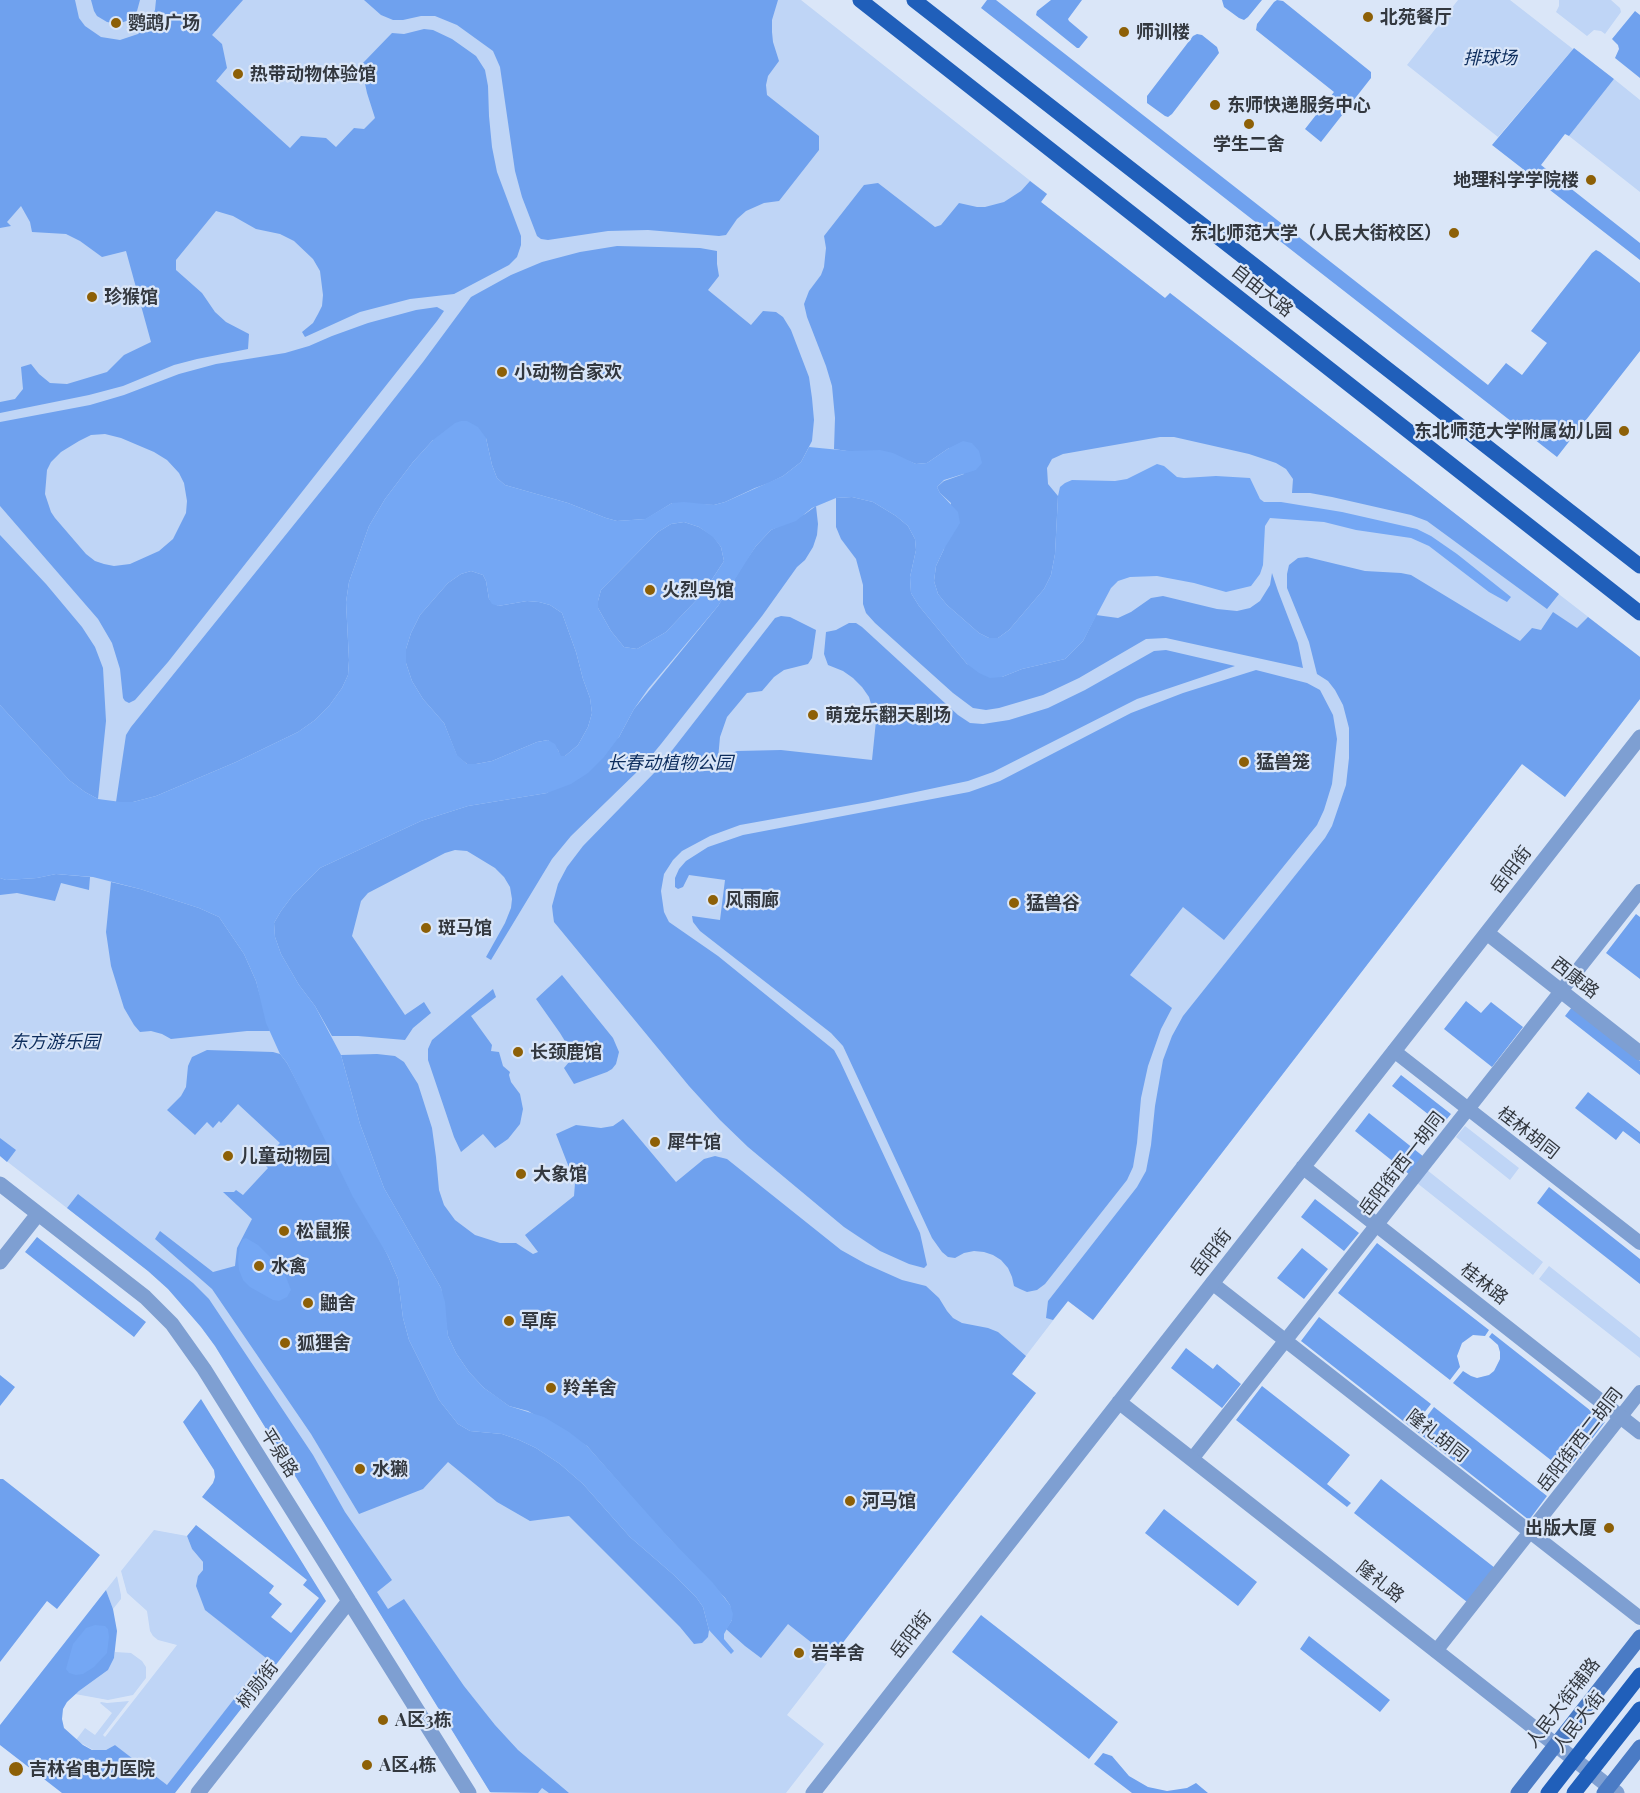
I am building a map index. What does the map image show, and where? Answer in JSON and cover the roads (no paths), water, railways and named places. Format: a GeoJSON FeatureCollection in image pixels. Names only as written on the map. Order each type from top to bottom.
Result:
{"type":"FeatureCollection","features":[{"type":"Feature","properties":{"kind":"main road","name":"自由大路"},"geometry":{"type":"LineString","coordinates":[[860,0],[1640,614]]}},
{"type":"Feature","properties":{"kind":"main road","name":"自由大路"},"geometry":{"type":"LineString","coordinates":[[914,0],[1640,566]]}},
{"type":"Feature","properties":{"kind":"main road","name":"人民大街辅路"},"geometry":{"type":"LineString","coordinates":[[1518,1793],[1640,1637]]}},
{"type":"Feature","properties":{"kind":"main road","name":"人民大街"},"geometry":{"type":"LineString","coordinates":[[1548,1793],[1640,1675]]}},
{"type":"Feature","properties":{"kind":"main road"},"geometry":{"type":"LineString","coordinates":[[1574,1793],[1640,1709]]}},
{"type":"Feature","properties":{"kind":"main road"},"geometry":{"type":"LineString","coordinates":[[1610,1791],[1640,1747]]}},
{"type":"Feature","properties":{"kind":"street","name":"岳阳街"},"geometry":{"type":"LineString","coordinates":[[813,1793],[1640,737]]}},
{"type":"Feature","properties":{"kind":"street","name":"岳阳街西一胡同"},"geometry":{"type":"LineString","coordinates":[[1192,1459],[1640,891]]}},
{"type":"Feature","properties":{"kind":"street","name":"西康路"},"geometry":{"type":"LineString","coordinates":[[1487,933],[1640,1053]]}},
{"type":"Feature","properties":{"kind":"street","name":"桂林胡同"},"geometry":{"type":"LineString","coordinates":[[1394,1051],[1640,1243]]}},
{"type":"Feature","properties":{"kind":"street","name":"桂林路"},"geometry":{"type":"LineString","coordinates":[[1303,1167],[1640,1432]]}},
{"type":"Feature","properties":{"kind":"street","name":"平泉路"},"geometry":{"type":"LineString","coordinates":[[0,1184],[145,1298],[172,1324],[204,1369],[469,1793]]}},
{"type":"Feature","properties":{"kind":"street"},"geometry":{"type":"LineString","coordinates":[[0,1262],[38,1214]]}},
{"type":"Feature","properties":{"kind":"street","name":"隆礼胡同"},"geometry":{"type":"LineString","coordinates":[[1212,1283],[1640,1618]]}},
{"type":"Feature","properties":{"kind":"street","name":"岳阳街西二胡同"},"geometry":{"type":"LineString","coordinates":[[1436,1651],[1640,1392]]}},
{"type":"Feature","properties":{"kind":"street","name":"隆礼路"},"geometry":{"type":"LineString","coordinates":[[1119,1402],[1591,1772],[1610,1791]]}},
{"type":"Feature","properties":{"kind":"street","name":"树勋街"},"geometry":{"type":"LineString","coordinates":[[198,1793],[349,1601]]}},
{"type":"Feature","properties":{"kind":"place","name":"北苑餐厅"},"geometry":{"type":"Point","coordinates":[1368,17]}},
{"type":"Feature","properties":{"kind":"place","name":"鹦鹉广场"},"geometry":{"type":"Point","coordinates":[116,23]}},
{"type":"Feature","properties":{"kind":"place","name":"师训楼"},"geometry":{"type":"Point","coordinates":[1124,32]}},
{"type":"Feature","properties":{"kind":"place","name":"热带动物体验馆"},"geometry":{"type":"Point","coordinates":[238,74]}},
{"type":"Feature","properties":{"kind":"place","name":"东师快递服务中心"},"geometry":{"type":"Point","coordinates":[1215,105]}},
{"type":"Feature","properties":{"kind":"place","name":"学生二舍"},"geometry":{"type":"Point","coordinates":[1249,124]}},
{"type":"Feature","properties":{"kind":"place","name":"地理科学学院楼"},"geometry":{"type":"Point","coordinates":[1591,180]}},
{"type":"Feature","properties":{"kind":"place","name":"东北师范大学（人民大街校区）"},"geometry":{"type":"Point","coordinates":[1454,233]}},
{"type":"Feature","properties":{"kind":"place","name":"珍猴馆"},"geometry":{"type":"Point","coordinates":[92,297]}},
{"type":"Feature","properties":{"kind":"place","name":"小动物合家欢"},"geometry":{"type":"Point","coordinates":[502,372]}},
{"type":"Feature","properties":{"kind":"place","name":"东北师范大学附属幼儿园"},"geometry":{"type":"Point","coordinates":[1624,431]}},
{"type":"Feature","properties":{"kind":"place","name":"火烈鸟馆"},"geometry":{"type":"Point","coordinates":[650,590]}},
{"type":"Feature","properties":{"kind":"place","name":"萌宠乐翻天剧场"},"geometry":{"type":"Point","coordinates":[813,715]}},
{"type":"Feature","properties":{"kind":"place","name":"猛兽笼"},"geometry":{"type":"Point","coordinates":[1244,762]}},
{"type":"Feature","properties":{"kind":"place","name":"风雨廊"},"geometry":{"type":"Point","coordinates":[713,900]}},
{"type":"Feature","properties":{"kind":"place","name":"猛兽谷"},"geometry":{"type":"Point","coordinates":[1014,903]}},
{"type":"Feature","properties":{"kind":"place","name":"斑马馆"},"geometry":{"type":"Point","coordinates":[426,928]}},
{"type":"Feature","properties":{"kind":"place","name":"长颈鹿馆"},"geometry":{"type":"Point","coordinates":[518,1052]}},
{"type":"Feature","properties":{"kind":"place","name":"犀牛馆"},"geometry":{"type":"Point","coordinates":[655,1142]}},
{"type":"Feature","properties":{"kind":"place","name":"儿童动物园"},"geometry":{"type":"Point","coordinates":[228,1156]}},
{"type":"Feature","properties":{"kind":"place","name":"大象馆"},"geometry":{"type":"Point","coordinates":[521,1174]}},
{"type":"Feature","properties":{"kind":"place","name":"松鼠猴"},"geometry":{"type":"Point","coordinates":[284,1231]}},
{"type":"Feature","properties":{"kind":"place","name":"水禽"},"geometry":{"type":"Point","coordinates":[259,1266]}},
{"type":"Feature","properties":{"kind":"place","name":"鼬舍"},"geometry":{"type":"Point","coordinates":[308,1303]}},
{"type":"Feature","properties":{"kind":"place","name":"草库"},"geometry":{"type":"Point","coordinates":[509,1321]}},
{"type":"Feature","properties":{"kind":"place","name":"狐狸舍"},"geometry":{"type":"Point","coordinates":[285,1343]}},
{"type":"Feature","properties":{"kind":"place","name":"羚羊舍"},"geometry":{"type":"Point","coordinates":[551,1388]}},
{"type":"Feature","properties":{"kind":"place","name":"水獭"},"geometry":{"type":"Point","coordinates":[360,1469]}},
{"type":"Feature","properties":{"kind":"place","name":"河马馆"},"geometry":{"type":"Point","coordinates":[850,1501]}},
{"type":"Feature","properties":{"kind":"place","name":"出版大厦"},"geometry":{"type":"Point","coordinates":[1609,1528]}},
{"type":"Feature","properties":{"kind":"place","name":"岩羊舍"},"geometry":{"type":"Point","coordinates":[799,1653]}},
{"type":"Feature","properties":{"kind":"place","name":"A区3栋"},"geometry":{"type":"Point","coordinates":[383,1720]}},
{"type":"Feature","properties":{"kind":"place","name":"A区4栋"},"geometry":{"type":"Point","coordinates":[367,1765]}},
{"type":"Feature","properties":{"kind":"place","name":"吉林省电力医院"},"geometry":{"type":"Point","coordinates":[16,1769]}},
{"type":"Feature","properties":{"kind":"park label","name":"排球场"},"geometry":{"type":"Point","coordinates":[1490,58]}},
{"type":"Feature","properties":{"kind":"park label","name":"长春动植物公园"},"geometry":{"type":"Point","coordinates":[670,763]}},
{"type":"Feature","properties":{"kind":"park label","name":"东方游乐园"},"geometry":{"type":"Point","coordinates":[55,1042]}}]}
